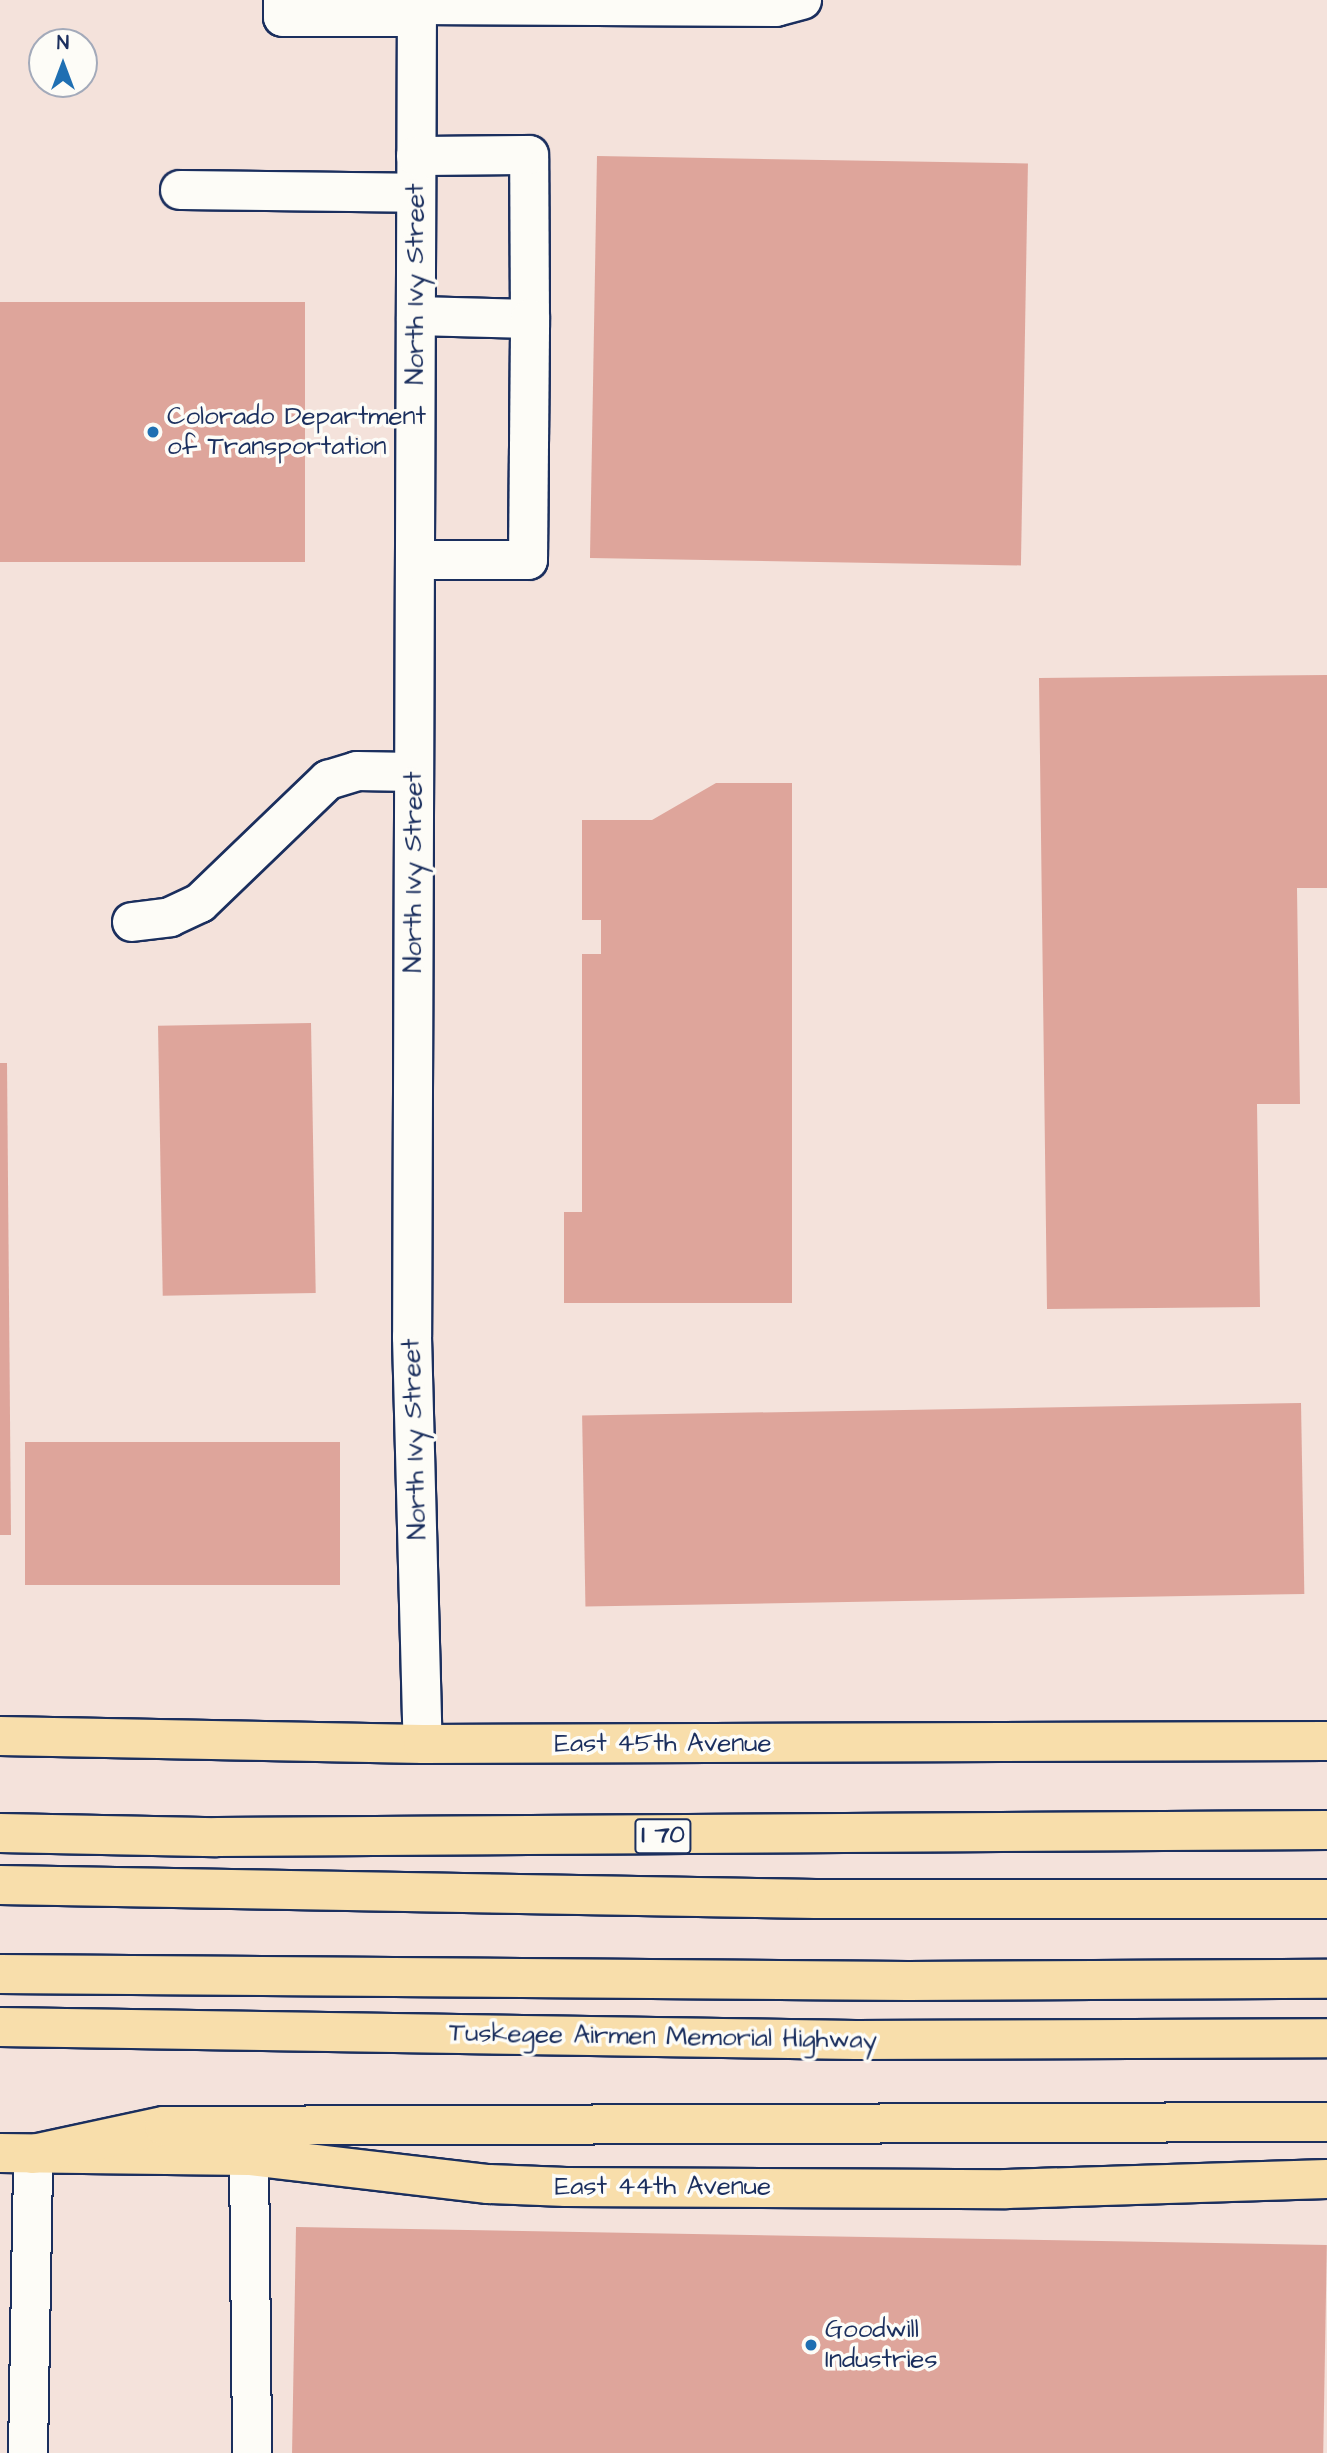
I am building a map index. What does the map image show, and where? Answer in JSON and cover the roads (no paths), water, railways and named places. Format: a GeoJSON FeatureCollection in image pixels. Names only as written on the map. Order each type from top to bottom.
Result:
{"type":"FeatureCollection","features":[{"type":"Feature","properties":{"kind":"main road","name":"East 45th Avenue"},"geometry":{"type":"LineString","coordinates":[[0,1736],[423,1744],[1327,1741]]}},
{"type":"Feature","properties":{"kind":"main road","name":"I 70"},"geometry":{"type":"LineString","coordinates":[[0,1833],[341,1837],[1327,1830]]}},
{"type":"Feature","properties":{"kind":"main road"},"geometry":{"type":"LineString","coordinates":[[0,1839],[367,1871],[816,1899]]}},
{"type":"Feature","properties":{"kind":"main road"},"geometry":{"type":"LineString","coordinates":[[0,1885],[816,1899],[1327,1899]]}},
{"type":"Feature","properties":{"kind":"main road"},"geometry":{"type":"LineString","coordinates":[[0,1974],[881,1981],[1327,1979]]}},
{"type":"Feature","properties":{"kind":"main road"},"geometry":{"type":"LineString","coordinates":[[856,2040],[1327,2017]]}},
{"type":"Feature","properties":{"kind":"main road","name":"Tuskegee Airmen Memorial Highway"},"geometry":{"type":"LineString","coordinates":[[0,2027],[856,2040],[1327,2038]]}},
{"type":"Feature","properties":{"kind":"main road"},"geometry":{"type":"LineString","coordinates":[[17,2154],[164,2126],[1327,2122]]}},
{"type":"Feature","properties":{"kind":"main road","name":"East 44th Avenue"},"geometry":{"type":"LineString","coordinates":[[17,2154],[249,2156],[488,2184],[566,2188],[1006,2189],[1327,2179]]}},
{"type":"Feature","properties":{"kind":"street"},"geometry":{"type":"LineString","coordinates":[[283,8],[776,7],[802,0]]}},
{"type":"Feature","properties":{"kind":"street","name":"North Ivy Street"},"geometry":{"type":"LineString","coordinates":[[417,8],[412,1337],[423,1744]]}},
{"type":"Feature","properties":{"kind":"street"},"geometry":{"type":"LineString","coordinates":[[180,190],[416,174],[529,155],[528,559],[415,559]]}},
{"type":"Feature","properties":{"kind":"street"},"geometry":{"type":"LineString","coordinates":[[416,316],[530,319]]}},
{"type":"Feature","properties":{"kind":"street"},"geometry":{"type":"LineString","coordinates":[[132,922],[170,917],[200,903],[327,780],[357,771],[414,772]]}},
{"type":"Feature","properties":{"kind":"street"},"geometry":{"type":"LineString","coordinates":[[17,2154],[28,2453]]}},
{"type":"Feature","properties":{"kind":"street"},"geometry":{"type":"LineString","coordinates":[[249,2156],[252,2453]]}},
{"type":"Feature","properties":{"kind":"place","name":"Colorado Department of Transportation"},"geometry":{"type":"Point","coordinates":[153,432]}},
{"type":"Feature","properties":{"kind":"place","name":"Goodwill Industries"},"geometry":{"type":"Point","coordinates":[811,2345]}}]}
